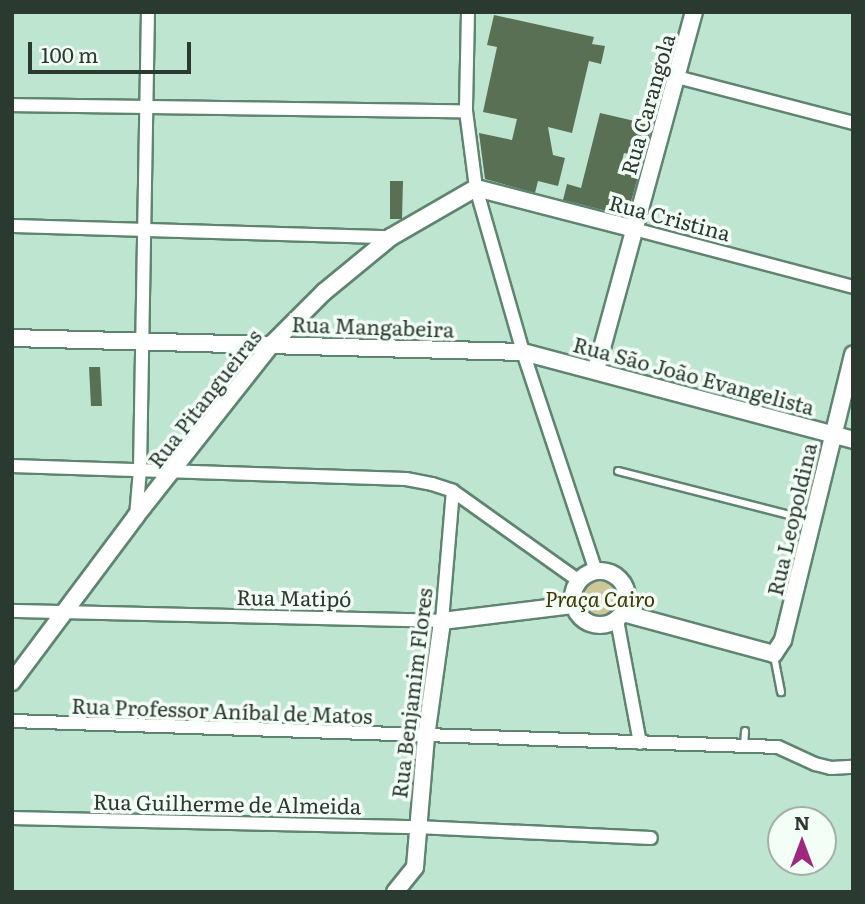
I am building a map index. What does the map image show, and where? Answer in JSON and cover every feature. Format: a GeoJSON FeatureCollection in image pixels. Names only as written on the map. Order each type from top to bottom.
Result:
{"type":"FeatureCollection","features":[{"type":"Feature","properties":{"kind":"street"},"geometry":{"type":"LineString","coordinates":[[136,516],[140,469],[148,12]]}},
{"type":"Feature","properties":{"kind":"street"},"geometry":{"type":"LineString","coordinates":[[468,12],[466,111],[476,188],[523,352],[596,571]]}},
{"type":"Feature","properties":{"kind":"street","name":"Rua Carangola"},"geometry":{"type":"LineString","coordinates":[[596,370],[694,12]]}},
{"type":"Feature","properties":{"kind":"street"},"geometry":{"type":"LineString","coordinates":[[677,76],[853,123]]}},
{"type":"Feature","properties":{"kind":"street"},"geometry":{"type":"LineString","coordinates":[[12,105],[147,104],[466,111]]}},
{"type":"Feature","properties":{"kind":"street","name":"Rua Cristina"},"geometry":{"type":"LineString","coordinates":[[476,188],[853,287]]}},
{"type":"Feature","properties":{"kind":"street","name":"Rua Pitangueiras"},"geometry":{"type":"LineString","coordinates":[[12,682],[136,516],[272,344],[324,292],[391,237],[476,188]]}},
{"type":"Feature","properties":{"kind":"street"},"geometry":{"type":"LineString","coordinates":[[12,226],[391,237]]}},
{"type":"Feature","properties":{"kind":"street","name":"Rua Mangabeira"},"geometry":{"type":"LineString","coordinates":[[12,338],[523,352]]}},
{"type":"Feature","properties":{"kind":"street","name":"Rua São João Evangelista"},"geometry":{"type":"LineString","coordinates":[[523,352],[853,439]]}},
{"type":"Feature","properties":{"kind":"street","name":"Rua Leopoldina"},"geometry":{"type":"LineString","coordinates":[[774,654],[783,640],[804,518],[833,434],[853,354]]}},
{"type":"Feature","properties":{"kind":"street"},"geometry":{"type":"LineString","coordinates":[[12,466],[406,479],[453,491],[578,580]]}},
{"type":"Feature","properties":{"kind":"street","name":"Rua Benjamim Flores"},"geometry":{"type":"LineString","coordinates":[[395,892],[415,867],[425,737],[442,621],[453,491]]}},
{"type":"Feature","properties":{"kind":"street"},"geometry":{"type":"LineString","coordinates":[[640,743],[620,616],[627,598],[623,583],[612,573],[596,571],[578,580],[572,593],[573,605],[577,614],[591,624],[609,624],[620,616],[774,654]]}},
{"type":"Feature","properties":{"kind":"street","name":"Rua Matipó"},"geometry":{"type":"LineString","coordinates":[[12,611],[442,621],[573,605]]}},
{"type":"Feature","properties":{"kind":"street","name":"Rua Professor Aníbal de Matos"},"geometry":{"type":"LineString","coordinates":[[12,721],[778,747],[815,764],[831,768],[853,767]]}},
{"type":"Feature","properties":{"kind":"street","name":"Rua Guilherme de Almeida"},"geometry":{"type":"LineString","coordinates":[[12,818],[417,827],[651,838]]}},
{"type":"Feature","properties":{"kind":"lane"},"geometry":{"type":"LineString","coordinates":[[618,471],[804,518]]}},
{"type":"Feature","properties":{"kind":"lane"},"geometry":{"type":"LineString","coordinates":[[774,654],[781,691]]}},
{"type":"Feature","properties":{"kind":"lane"},"geometry":{"type":"LineString","coordinates":[[744,746],[745,731]]}},
{"type":"Feature","properties":{"kind":"green space","name":"Praça Cairo"},"geometry":{"type":"Polygon","coordinates":[[[600,573],[617,581],[625,598],[617,615],[600,623],[583,615],[575,598],[583,581],[600,573]]]}},
{"type":"Feature","properties":{"kind":"building"},"geometry":{"type":"Polygon","coordinates":[[[494,15],[594,37],[592,44],[605,46],[601,64],[589,61],[572,133],[548,127],[553,155],[565,158],[558,186],[538,181],[535,193],[485,179],[479,133],[512,140],[517,119],[483,112],[497,47],[487,45],[494,15]]]}},
{"type":"Feature","properties":{"kind":"building"},"geometry":{"type":"Polygon","coordinates":[[[600,113],[652,125],[643,157],[624,153],[620,169],[639,173],[627,216],[563,200],[567,184],[581,188],[600,113]]]}},
{"type":"Feature","properties":{"kind":"building"},"geometry":{"type":"Polygon","coordinates":[[[390,181],[403,181],[402,219],[390,219],[390,181]]]}},
{"type":"Feature","properties":{"kind":"building"},"geometry":{"type":"Polygon","coordinates":[[[89,367],[100,367],[102,406],[91,406],[89,367]]]}}]}
